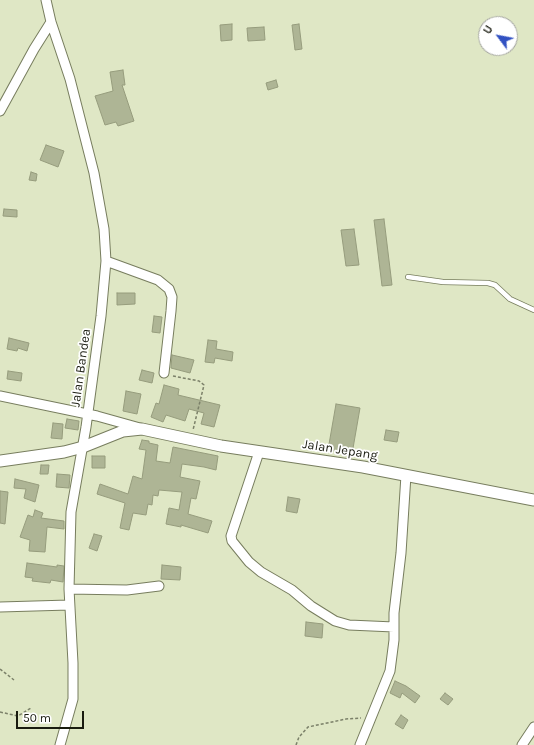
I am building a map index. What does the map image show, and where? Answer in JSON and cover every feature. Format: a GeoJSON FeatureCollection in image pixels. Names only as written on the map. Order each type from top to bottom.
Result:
{"type":"FeatureCollection","features":[{"type":"Feature","properties":{"kind":"street","name":"Jalan Bandea"},"geometry":{"type":"LineString","coordinates":[[46,0],[51,22],[70,78],[94,173],[104,229],[106,261],[101,316],[88,414],[71,512],[69,605],[73,643],[72,698],[60,745]]}},
{"type":"Feature","properties":{"kind":"street"},"geometry":{"type":"LineString","coordinates":[[0,111],[30,56],[51,22]]}},
{"type":"Feature","properties":{"kind":"street"},"geometry":{"type":"LineString","coordinates":[[106,261],[158,280],[170,289],[172,297],[171,311],[164,373]]}},
{"type":"Feature","properties":{"kind":"street"},"geometry":{"type":"LineString","coordinates":[[0,398],[88,414],[142,429]]}},
{"type":"Feature","properties":{"kind":"street"},"geometry":{"type":"LineString","coordinates":[[0,461],[64,452],[83,447],[117,433],[142,429]]}},
{"type":"Feature","properties":{"kind":"street","name":"Jalan Jepang"},"geometry":{"type":"LineString","coordinates":[[142,429],[221,446],[363,467],[534,500]]}},
{"type":"Feature","properties":{"kind":"street"},"geometry":{"type":"LineString","coordinates":[[259,452],[231,536],[232,541],[240,552],[261,572],[292,590],[311,606],[335,621],[349,625],[394,627]]}},
{"type":"Feature","properties":{"kind":"street"},"geometry":{"type":"LineString","coordinates":[[360,745],[390,671],[394,640],[394,613],[406,475]]}},
{"type":"Feature","properties":{"kind":"street"},"geometry":{"type":"LineString","coordinates":[[69,589],[127,590],[159,586]]}},
{"type":"Feature","properties":{"kind":"street"},"geometry":{"type":"LineString","coordinates":[[0,607],[69,605]]}},
{"type":"Feature","properties":{"kind":"street"},"geometry":{"type":"LineString","coordinates":[[522,745],[534,727]]}},
{"type":"Feature","properties":{"kind":"lane"},"geometry":{"type":"LineString","coordinates":[[408,277],[443,282],[488,283],[495,285],[510,299],[534,310]]}},
{"type":"Feature","properties":{"kind":"path"},"geometry":{"type":"LineString","coordinates":[[164,373],[167,375],[199,381],[204,385],[191,439]]}},
{"type":"Feature","properties":{"kind":"path"},"geometry":{"type":"LineString","coordinates":[[0,669],[14,680]]}},
{"type":"Feature","properties":{"kind":"path"},"geometry":{"type":"LineString","coordinates":[[0,712],[18,716],[31,708]]}},
{"type":"Feature","properties":{"kind":"path"},"geometry":{"type":"LineString","coordinates":[[296,745],[299,737],[308,727],[346,719],[372,718]]}},
{"type":"Feature","properties":{"kind":"building"},"geometry":{"type":"Polygon","coordinates":[[[232,24],[232,40],[221,41],[220,25],[232,24]]]}},
{"type":"Feature","properties":{"kind":"building"},"geometry":{"type":"Polygon","coordinates":[[[299,24],[302,49],[295,50],[292,25],[299,24]]]}},
{"type":"Feature","properties":{"kind":"building"},"geometry":{"type":"Polygon","coordinates":[[[264,27],[265,40],[248,41],[247,28],[264,27]]]}},
{"type":"Feature","properties":{"kind":"building"},"geometry":{"type":"Polygon","coordinates":[[[123,70],[125,85],[122,85],[134,121],[118,126],[116,122],[105,125],[95,96],[113,91],[110,72],[123,70]]]}},
{"type":"Feature","properties":{"kind":"building"},"geometry":{"type":"Polygon","coordinates":[[[276,80],[278,87],[268,90],[266,83],[276,80]]]}},
{"type":"Feature","properties":{"kind":"building"},"geometry":{"type":"Polygon","coordinates":[[[46,145],[64,151],[58,167],[40,160],[46,145]]]}},
{"type":"Feature","properties":{"kind":"building"},"geometry":{"type":"Polygon","coordinates":[[[31,172],[37,174],[36,181],[29,180],[31,172]]]}},
{"type":"Feature","properties":{"kind":"building"},"geometry":{"type":"Polygon","coordinates":[[[4,209],[17,210],[17,217],[3,216],[4,209]]]}},
{"type":"Feature","properties":{"kind":"building"},"geometry":{"type":"Polygon","coordinates":[[[384,219],[392,285],[382,286],[374,220],[384,219]]]}},
{"type":"Feature","properties":{"kind":"building"},"geometry":{"type":"Polygon","coordinates":[[[354,229],[359,265],[346,266],[341,230],[354,229]]]}},
{"type":"Feature","properties":{"kind":"building"},"geometry":{"type":"Polygon","coordinates":[[[117,293],[135,293],[135,304],[117,305],[117,293]]]}},
{"type":"Feature","properties":{"kind":"building"},"geometry":{"type":"Polygon","coordinates":[[[154,316],[162,317],[160,333],[152,332],[154,316]]]}},
{"type":"Feature","properties":{"kind":"building"},"geometry":{"type":"Polygon","coordinates":[[[9,338],[29,343],[27,351],[18,348],[17,351],[7,349],[9,338]]]}},
{"type":"Feature","properties":{"kind":"building"},"geometry":{"type":"Polygon","coordinates":[[[208,340],[217,341],[216,349],[233,352],[232,361],[215,358],[214,363],[205,362],[208,340]]]}},
{"type":"Feature","properties":{"kind":"building"},"geometry":{"type":"Polygon","coordinates":[[[172,355],[194,360],[190,373],[171,368],[172,355]]]}},
{"type":"Feature","properties":{"kind":"building"},"geometry":{"type":"Polygon","coordinates":[[[142,370],[154,373],[152,383],[139,380],[142,370]]]}},
{"type":"Feature","properties":{"kind":"building"},"geometry":{"type":"Polygon","coordinates":[[[8,371],[22,373],[21,381],[7,379],[8,371]]]}},
{"type":"Feature","properties":{"kind":"building"},"geometry":{"type":"Polygon","coordinates":[[[164,385],[179,389],[178,395],[220,405],[214,427],[201,424],[204,413],[189,409],[185,421],[166,415],[163,422],[151,417],[156,403],[159,404],[164,385]]]}},
{"type":"Feature","properties":{"kind":"building"},"geometry":{"type":"Polygon","coordinates":[[[126,391],[141,394],[137,414],[123,411],[126,391]]]}},
{"type":"Feature","properties":{"kind":"building"},"geometry":{"type":"Polygon","coordinates":[[[336,404],[360,408],[352,454],[328,450],[336,404]]]}},
{"type":"Feature","properties":{"kind":"building"},"geometry":{"type":"Polygon","coordinates":[[[67,419],[79,421],[78,430],[65,428],[67,419]]]}},
{"type":"Feature","properties":{"kind":"building"},"geometry":{"type":"Polygon","coordinates":[[[53,423],[63,424],[62,439],[51,438],[53,423]]]}},
{"type":"Feature","properties":{"kind":"building"},"geometry":{"type":"Polygon","coordinates":[[[386,430],[399,432],[397,442],[384,440],[386,430]]]}},
{"type":"Feature","properties":{"kind":"building"},"geometry":{"type":"Polygon","coordinates":[[[142,440],[158,445],[156,461],[170,463],[173,447],[218,456],[216,470],[182,464],[180,477],[200,481],[196,499],[191,498],[188,514],[212,521],[208,533],[181,525],[181,527],[166,524],[169,508],[179,510],[182,492],[159,490],[158,496],[153,495],[152,505],[148,504],[146,515],[133,513],[129,530],[120,528],[125,503],[97,494],[100,484],[128,494],[133,476],[142,479],[146,450],[139,449],[142,440]]]}},
{"type":"Feature","properties":{"kind":"building"},"geometry":{"type":"Polygon","coordinates":[[[92,456],[105,456],[105,468],[92,468],[92,456]]]}},
{"type":"Feature","properties":{"kind":"building"},"geometry":{"type":"Polygon","coordinates":[[[41,465],[49,465],[48,474],[40,474],[41,465]]]}},
{"type":"Feature","properties":{"kind":"building"},"geometry":{"type":"Polygon","coordinates":[[[57,474],[70,475],[69,488],[56,487],[57,474]]]}},
{"type":"Feature","properties":{"kind":"building"},"geometry":{"type":"Polygon","coordinates":[[[15,479],[39,485],[35,502],[24,498],[26,489],[14,488],[15,479]]]}},
{"type":"Feature","properties":{"kind":"building"},"geometry":{"type":"Polygon","coordinates":[[[0,491],[8,492],[5,524],[0,523],[0,491]]]}},
{"type":"Feature","properties":{"kind":"building"},"geometry":{"type":"Polygon","coordinates":[[[288,497],[300,499],[297,513],[286,511],[288,497]]]}},
{"type":"Feature","properties":{"kind":"building"},"geometry":{"type":"Polygon","coordinates":[[[35,510],[43,513],[41,518],[64,521],[64,529],[47,527],[45,552],[29,551],[30,540],[20,537],[28,515],[33,517],[35,510]]]}},
{"type":"Feature","properties":{"kind":"building"},"geometry":{"type":"Polygon","coordinates":[[[94,534],[102,536],[97,551],[89,548],[94,534]]]}},
{"type":"Feature","properties":{"kind":"building"},"geometry":{"type":"Polygon","coordinates":[[[27,563],[57,567],[57,565],[64,566],[63,582],[51,580],[50,583],[32,581],[33,578],[25,577],[27,563]]]}},
{"type":"Feature","properties":{"kind":"building"},"geometry":{"type":"Polygon","coordinates":[[[162,565],[181,567],[180,580],[161,579],[162,565]]]}},
{"type":"Feature","properties":{"kind":"building"},"geometry":{"type":"Polygon","coordinates":[[[306,622],[323,624],[322,638],[305,636],[306,622]]]}},
{"type":"Feature","properties":{"kind":"building"},"geometry":{"type":"Polygon","coordinates":[[[395,681],[406,686],[420,696],[415,703],[402,693],[400,698],[390,693],[395,681]]]}},
{"type":"Feature","properties":{"kind":"building"},"geometry":{"type":"Polygon","coordinates":[[[445,693],[453,699],[448,705],[440,699],[445,693]]]}},
{"type":"Feature","properties":{"kind":"building"},"geometry":{"type":"Polygon","coordinates":[[[401,715],[408,720],[403,729],[395,724],[401,715]]]}}]}
